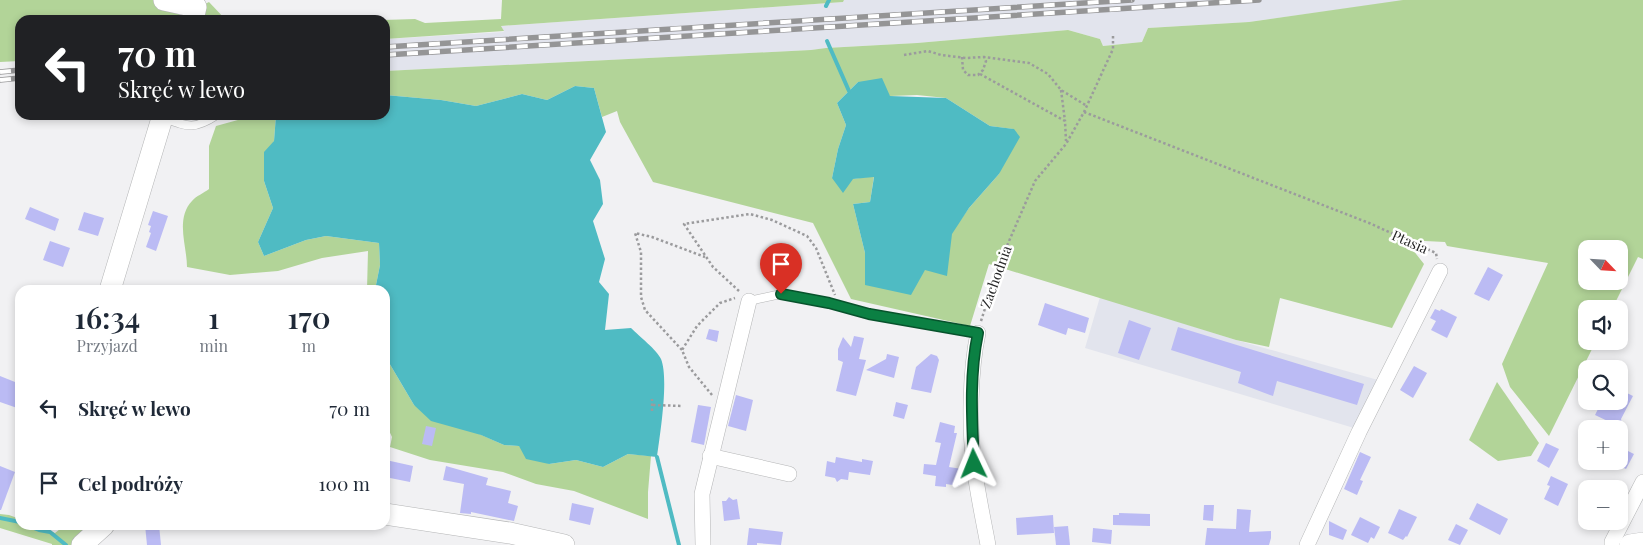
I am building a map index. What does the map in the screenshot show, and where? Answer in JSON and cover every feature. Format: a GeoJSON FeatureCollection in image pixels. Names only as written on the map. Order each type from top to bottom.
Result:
{"type":"FeatureCollection","features":[{"type":"Feature","properties":{"kind":"main road"},"geometry":{"type":"LineString","coordinates":[[164,0],[196,9]]}},
{"type":"Feature","properties":{"kind":"main road"},"geometry":{"type":"LineString","coordinates":[[112,285],[162,120]]}},
{"type":"Feature","properties":{"kind":"main road"},"geometry":{"type":"LineString","coordinates":[[390,515],[502,532],[564,545]]}},
{"type":"Feature","properties":{"kind":"main road"},"geometry":{"type":"LineString","coordinates":[[82,545],[98,530]]}},
{"type":"Feature","properties":{"kind":"main road"},"geometry":{"type":"LineString","coordinates":[[1630,545],[1643,543]]}},
{"type":"Feature","properties":{"kind":"street"},"geometry":{"type":"LineString","coordinates":[[1307,545],[1359,432],[1440,271]]}},
{"type":"Feature","properties":{"kind":"street"},"geometry":{"type":"LineString","coordinates":[[703,545],[702,494],[747,298]]}},
{"type":"Feature","properties":{"kind":"street"},"geometry":{"type":"LineString","coordinates":[[978,333],[974,353],[972,407],[974,464],[988,545]]}},
{"type":"Feature","properties":{"kind":"street"},"geometry":{"type":"LineString","coordinates":[[710,456],[789,474]]}},
{"type":"Feature","properties":{"kind":"street"},"geometry":{"type":"LineString","coordinates":[[1612,545],[1643,482]]}},
{"type":"Feature","properties":{"kind":"lane"},"geometry":{"type":"LineString","coordinates":[[172,120],[188,127],[200,125],[208,120]]}},
{"type":"Feature","properties":{"kind":"lane"},"geometry":{"type":"LineString","coordinates":[[747,298],[781,294],[869,314],[978,333]]}},
{"type":"Feature","properties":{"kind":"path","name":"Zachodnia"},"geometry":{"type":"LineString","coordinates":[[978,333],[1000,262],[1034,181],[1066,144],[1084,112],[1113,49],[1113,35]]}},
{"type":"Feature","properties":{"kind":"path"},"geometry":{"type":"LineString","coordinates":[[904,55],[928,51],[962,58],[984,57],[1029,63],[1048,74],[1060,90],[1087,106]]}},
{"type":"Feature","properties":{"kind":"path"},"geometry":{"type":"LineString","coordinates":[[980,74],[986,61],[984,57]]}},
{"type":"Feature","properties":{"kind":"path"},"geometry":{"type":"LineString","coordinates":[[962,58],[963,70],[968,75],[980,74],[1065,121]]}},
{"type":"Feature","properties":{"kind":"path"},"geometry":{"type":"LineString","coordinates":[[1060,90],[1065,121],[1066,144]]}},
{"type":"Feature","properties":{"kind":"path","name":"Ptasia"},"geometry":{"type":"LineString","coordinates":[[1084,112],[1369,223],[1436,253],[1440,271]]}},
{"type":"Feature","properties":{"kind":"path"},"geometry":{"type":"LineString","coordinates":[[747,298],[713,267],[684,224],[750,214],[772,220],[807,236],[816,248],[839,306]]}},
{"type":"Feature","properties":{"kind":"path"},"geometry":{"type":"LineString","coordinates":[[707,258],[652,237],[635,233],[641,252],[641,297],[645,310],[682,350],[689,367],[716,400],[723,404]]}},
{"type":"Feature","properties":{"kind":"path"},"geometry":{"type":"LineString","coordinates":[[682,350],[697,326],[720,303],[747,298]]}},
{"type":"Feature","properties":{"kind":"path"},"geometry":{"type":"LineString","coordinates":[[652,399],[652,411]]}},
{"type":"Feature","properties":{"kind":"path"},"geometry":{"type":"LineString","coordinates":[[652,405],[683,406]]}},
{"type":"Feature","properties":{"kind":"shaded area"},"geometry":{"type":"Polygon","coordinates":[[[844,0],[1409,0],[1249,22],[1148,28],[1142,42],[1103,46],[1100,39],[1068,30],[811,50],[390,71],[390,39],[504,32],[501,26],[843,2],[844,0]]]}},
{"type":"Feature","properties":{"kind":"shaded area"},"geometry":{"type":"Polygon","coordinates":[[[1100,297],[1236,340],[1378,380],[1354,428],[1085,348],[1100,297]]]}},
{"type":"Feature","properties":{"kind":"green space"},"geometry":{"type":"Polygon","coordinates":[[[0,0],[184,0],[180,15],[15,15],[15,61],[0,62],[0,0]]]}},
{"type":"Feature","properties":{"kind":"green space"},"geometry":{"type":"Polygon","coordinates":[[[502,0],[844,0],[843,2],[501,26],[504,31],[390,39],[390,20],[415,19],[425,23],[501,19],[502,0]]]}},
{"type":"Feature","properties":{"kind":"green space"},"geometry":{"type":"Polygon","coordinates":[[[1403,0],[1643,0],[1643,259],[1638,257],[1628,277],[1628,240],[1578,240],[1578,290],[1622,290],[1616,300],[1578,300],[1578,350],[1592,350],[1587,360],[1578,360],[1578,377],[1549,436],[1510,387],[1502,364],[1548,263],[1447,246],[1445,242],[1405,240],[1424,264],[1392,328],[1280,298],[1269,347],[1236,340],[989,264],[970,326],[851,299],[813,223],[653,182],[620,122],[617,111],[602,117],[594,88],[575,86],[547,100],[522,94],[476,106],[441,100],[390,95],[390,71],[811,50],[1068,30],[1100,39],[1103,46],[1142,42],[1148,28],[1249,22],[1403,0]],[[858,82],[837,103],[846,125],[838,149],[832,178],[853,179],[874,176],[870,202],[853,204],[865,253],[865,285],[925,270],[969,208],[999,174],[1013,129],[990,126],[946,98],[917,95],[890,96],[858,82]]]}},
{"type":"Feature","properties":{"kind":"green space"},"geometry":{"type":"Polygon","coordinates":[[[209,2],[221,15],[200,15],[205,4],[209,2]]]}},
{"type":"Feature","properties":{"kind":"green space"},"geometry":{"type":"Polygon","coordinates":[[[238,120],[276,120],[274,141],[264,181],[273,208],[258,242],[264,256],[306,240],[326,236],[379,243],[380,265],[376,285],[367,285],[368,251],[322,258],[278,271],[230,275],[187,267],[183,233],[184,216],[192,201],[209,189],[209,146],[216,126],[238,120]]]}},
{"type":"Feature","properties":{"kind":"green space"},"geometry":{"type":"Polygon","coordinates":[[[390,364],[414,405],[504,445],[519,446],[549,464],[576,460],[603,467],[628,454],[651,456],[648,519],[574,491],[536,484],[503,472],[430,460],[390,447],[392,437],[390,433],[390,364]]]}},
{"type":"Feature","properties":{"kind":"green space"},"geometry":{"type":"Polygon","coordinates":[[[1497,382],[1539,443],[1531,456],[1498,461],[1469,440],[1497,382]]]}},
{"type":"Feature","properties":{"kind":"green space"},"geometry":{"type":"Polygon","coordinates":[[[0,514],[15,517],[15,530],[48,530],[55,533],[59,530],[86,530],[73,545],[52,545],[0,528],[0,514]]]}},
{"type":"Feature","properties":{"kind":"water"},"geometry":{"type":"Polygon","coordinates":[[[882,78],[890,96],[946,98],[990,126],[1014,129],[1020,137],[999,174],[969,208],[952,234],[947,276],[925,270],[911,295],[865,285],[865,253],[853,204],[870,202],[874,177],[853,179],[843,193],[832,178],[838,149],[846,125],[837,103],[858,82],[882,78]]]}},
{"type":"Feature","properties":{"kind":"water"},"geometry":{"type":"Polygon","coordinates":[[[575,86],[594,88],[606,132],[590,160],[600,180],[603,204],[593,221],[605,259],[599,282],[609,294],[605,330],[631,328],[652,347],[661,359],[664,380],[663,407],[657,457],[628,454],[603,467],[576,460],[549,464],[526,459],[519,446],[504,445],[481,435],[431,421],[414,405],[390,364],[390,285],[376,285],[380,265],[379,243],[326,236],[306,240],[264,256],[258,242],[273,208],[264,181],[264,152],[274,141],[276,120],[390,120],[390,95],[441,100],[476,106],[522,94],[547,100],[575,86]]]}},
{"type":"Feature","properties":{"kind":"building"},"geometry":{"type":"Polygon","coordinates":[[[30,207],[59,219],[55,231],[25,219],[30,207]]]}},
{"type":"Feature","properties":{"kind":"building"},"geometry":{"type":"Polygon","coordinates":[[[153,211],[168,216],[156,251],[146,247],[151,233],[149,232],[151,226],[148,225],[153,211]]]}},
{"type":"Feature","properties":{"kind":"building"},"geometry":{"type":"Polygon","coordinates":[[[84,212],[104,218],[98,236],[78,230],[84,212]]]}},
{"type":"Feature","properties":{"kind":"building"},"geometry":{"type":"Polygon","coordinates":[[[50,241],[70,248],[63,267],[43,260],[50,241]]]}},
{"type":"Feature","properties":{"kind":"building"},"geometry":{"type":"Polygon","coordinates":[[[1488,267],[1503,275],[1489,301],[1474,294],[1488,267]]]}},
{"type":"Feature","properties":{"kind":"building"},"geometry":{"type":"Polygon","coordinates":[[[1045,303],[1089,318],[1085,333],[1068,328],[1066,335],[1038,325],[1045,303]]]}},
{"type":"Feature","properties":{"kind":"building"},"geometry":{"type":"Polygon","coordinates":[[[1435,309],[1440,311],[1441,309],[1457,317],[1447,338],[1431,330],[1436,321],[1430,318],[1435,309]]]}},
{"type":"Feature","properties":{"kind":"building"},"geometry":{"type":"Polygon","coordinates":[[[1129,320],[1151,328],[1139,360],[1118,353],[1129,320]]]}},
{"type":"Feature","properties":{"kind":"building"},"geometry":{"type":"Polygon","coordinates":[[[1178,327],[1364,384],[1357,405],[1277,381],[1273,396],[1238,383],[1241,372],[1171,350],[1178,327]]]}},
{"type":"Feature","properties":{"kind":"building"},"geometry":{"type":"Polygon","coordinates":[[[709,329],[719,331],[717,342],[706,339],[709,329]]]}},
{"type":"Feature","properties":{"kind":"building"},"geometry":{"type":"Polygon","coordinates":[[[854,336],[864,338],[859,359],[866,360],[856,396],[836,391],[843,362],[838,360],[838,349],[843,337],[851,347],[854,336]]]}},
{"type":"Feature","properties":{"kind":"building"},"geometry":{"type":"Polygon","coordinates":[[[887,354],[899,357],[894,378],[866,370],[886,359],[887,354]]]}},
{"type":"Feature","properties":{"kind":"building"},"geometry":{"type":"Polygon","coordinates":[[[931,354],[937,356],[939,360],[931,393],[911,389],[916,367],[931,354]]]}},
{"type":"Feature","properties":{"kind":"building"},"geometry":{"type":"Polygon","coordinates":[[[1414,366],[1427,373],[1413,398],[1400,390],[1414,366]]]}},
{"type":"Feature","properties":{"kind":"building"},"geometry":{"type":"Polygon","coordinates":[[[0,376],[15,382],[15,407],[0,402],[0,376]]]}},
{"type":"Feature","properties":{"kind":"building"},"geometry":{"type":"Polygon","coordinates":[[[1628,394],[1633,396],[1628,406],[1628,394]]]}},
{"type":"Feature","properties":{"kind":"building"},"geometry":{"type":"Polygon","coordinates":[[[736,395],[753,400],[746,431],[728,426],[736,395]]]}},
{"type":"Feature","properties":{"kind":"building"},"geometry":{"type":"Polygon","coordinates":[[[896,402],[908,405],[904,419],[893,416],[896,402]]]}},
{"type":"Feature","properties":{"kind":"building"},"geometry":{"type":"Polygon","coordinates":[[[698,405],[711,407],[704,445],[691,442],[698,405]]]}},
{"type":"Feature","properties":{"kind":"building"},"geometry":{"type":"Polygon","coordinates":[[[1598,410],[1626,410],[1621,420],[1606,420],[1595,415],[1598,410]]]}},
{"type":"Feature","properties":{"kind":"building"},"geometry":{"type":"Polygon","coordinates":[[[940,422],[955,426],[954,433],[957,433],[949,467],[962,469],[959,486],[946,484],[946,487],[935,486],[936,476],[923,474],[924,464],[936,465],[941,443],[935,442],[940,422]]]}},
{"type":"Feature","properties":{"kind":"building"},"geometry":{"type":"Polygon","coordinates":[[[426,426],[436,428],[432,446],[422,444],[426,426]]]}},
{"type":"Feature","properties":{"kind":"building"},"geometry":{"type":"Polygon","coordinates":[[[1546,443],[1559,449],[1549,468],[1537,461],[1546,443]]]}},
{"type":"Feature","properties":{"kind":"building"},"geometry":{"type":"Polygon","coordinates":[[[1628,451],[1634,454],[1628,465],[1628,451]]]}},
{"type":"Feature","properties":{"kind":"building"},"geometry":{"type":"Polygon","coordinates":[[[1360,452],[1371,457],[1360,480],[1363,481],[1357,495],[1344,489],[1360,452]]]}},
{"type":"Feature","properties":{"kind":"building"},"geometry":{"type":"Polygon","coordinates":[[[836,457],[862,462],[862,459],[873,461],[870,475],[849,472],[848,480],[841,479],[837,482],[835,478],[825,476],[827,461],[835,463],[836,457]]]}},
{"type":"Feature","properties":{"kind":"building"},"geometry":{"type":"Polygon","coordinates":[[[390,461],[413,466],[410,482],[390,478],[390,461]]]}},
{"type":"Feature","properties":{"kind":"building"},"geometry":{"type":"Polygon","coordinates":[[[0,466],[15,472],[1,510],[0,510],[0,466]]]}},
{"type":"Feature","properties":{"kind":"building"},"geometry":{"type":"Polygon","coordinates":[[[446,466],[488,478],[486,485],[511,491],[508,503],[518,506],[514,521],[471,512],[471,514],[460,513],[464,484],[443,480],[446,466]]]}},
{"type":"Feature","properties":{"kind":"building"},"geometry":{"type":"Polygon","coordinates":[[[1551,476],[1568,484],[1558,506],[1544,499],[1550,486],[1547,485],[1551,476]]]}},
{"type":"Feature","properties":{"kind":"building"},"geometry":{"type":"Polygon","coordinates":[[[729,497],[733,500],[737,499],[740,519],[724,521],[722,501],[726,501],[729,497]]]}},
{"type":"Feature","properties":{"kind":"building"},"geometry":{"type":"Polygon","coordinates":[[[572,503],[594,508],[590,525],[569,520],[572,503]]]}},
{"type":"Feature","properties":{"kind":"building"},"geometry":{"type":"Polygon","coordinates":[[[1477,503],[1508,519],[1500,535],[1469,519],[1477,503]]]}},
{"type":"Feature","properties":{"kind":"building"},"geometry":{"type":"Polygon","coordinates":[[[1204,505],[1214,505],[1213,521],[1203,520],[1204,505]]]}},
{"type":"Feature","properties":{"kind":"building"},"geometry":{"type":"Polygon","coordinates":[[[1237,509],[1251,510],[1249,532],[1271,531],[1269,545],[1205,545],[1207,528],[1236,529],[1237,509]]]}},
{"type":"Feature","properties":{"kind":"building"},"geometry":{"type":"Polygon","coordinates":[[[1399,509],[1417,517],[1407,537],[1403,540],[1388,533],[1399,509]]]}},
{"type":"Feature","properties":{"kind":"building"},"geometry":{"type":"Polygon","coordinates":[[[1119,513],[1150,514],[1150,526],[1113,525],[1113,515],[1119,515],[1119,513]]]}},
{"type":"Feature","properties":{"kind":"building"},"geometry":{"type":"Polygon","coordinates":[[[1053,515],[1054,533],[1017,535],[1016,518],[1053,515]]]}},
{"type":"Feature","properties":{"kind":"building"},"geometry":{"type":"Polygon","coordinates":[[[1360,517],[1380,527],[1374,539],[1371,537],[1368,543],[1351,535],[1360,517]]]}},
{"type":"Feature","properties":{"kind":"building"},"geometry":{"type":"Polygon","coordinates":[[[1329,521],[1347,530],[1343,540],[1329,535],[1329,521]]]}},
{"type":"Feature","properties":{"kind":"building"},"geometry":{"type":"Polygon","coordinates":[[[1456,524],[1468,530],[1460,545],[1448,540],[1456,524]]]}},
{"type":"Feature","properties":{"kind":"building"},"geometry":{"type":"Polygon","coordinates":[[[1068,526],[1070,545],[1056,545],[1054,527],[1068,526]]]}},
{"type":"Feature","properties":{"kind":"building"},"geometry":{"type":"Polygon","coordinates":[[[749,528],[783,532],[781,545],[757,543],[757,545],[747,545],[749,528]]]}},
{"type":"Feature","properties":{"kind":"building"},"geometry":{"type":"Polygon","coordinates":[[[1093,528],[1112,530],[1111,544],[1092,542],[1093,528]]]}},
{"type":"Feature","properties":{"kind":"building"},"geometry":{"type":"Polygon","coordinates":[[[146,530],[160,530],[161,545],[147,545],[146,530]]]}},
{"type":"Feature","properties":{"kind":"waterway"},"geometry":{"type":"LineString","coordinates":[[826,6],[829,0]]}},
{"type":"Feature","properties":{"kind":"waterway"},"geometry":{"type":"LineString","coordinates":[[827,41],[849,91]]}},
{"type":"Feature","properties":{"kind":"waterway"},"geometry":{"type":"LineString","coordinates":[[657,457],[679,545]]}},
{"type":"Feature","properties":{"kind":"waterway"},"geometry":{"type":"LineString","coordinates":[[0,518],[15,521]]}},
{"type":"Feature","properties":{"kind":"waterway"},"geometry":{"type":"LineString","coordinates":[[39,530],[50,532],[66,545]]}},
{"type":"Feature","properties":{"kind":"railway"},"geometry":{"type":"LineString","coordinates":[[390,47],[1132,0]]}},
{"type":"Feature","properties":{"kind":"railway"},"geometry":{"type":"LineString","coordinates":[[390,55],[1259,0]]}},
{"type":"Feature","properties":{"kind":"railway"},"geometry":{"type":"LineString","coordinates":[[0,72],[15,70]]}},
{"type":"Feature","properties":{"kind":"railway"},"geometry":{"type":"LineString","coordinates":[[0,80],[15,78]]}},
{"type":"Feature","properties":{"kind":"route"},"geometry":{"type":"LineString","coordinates":[[781,294],[829,303],[869,314],[978,333],[974,353],[972,407],[974,464]]}}]}
